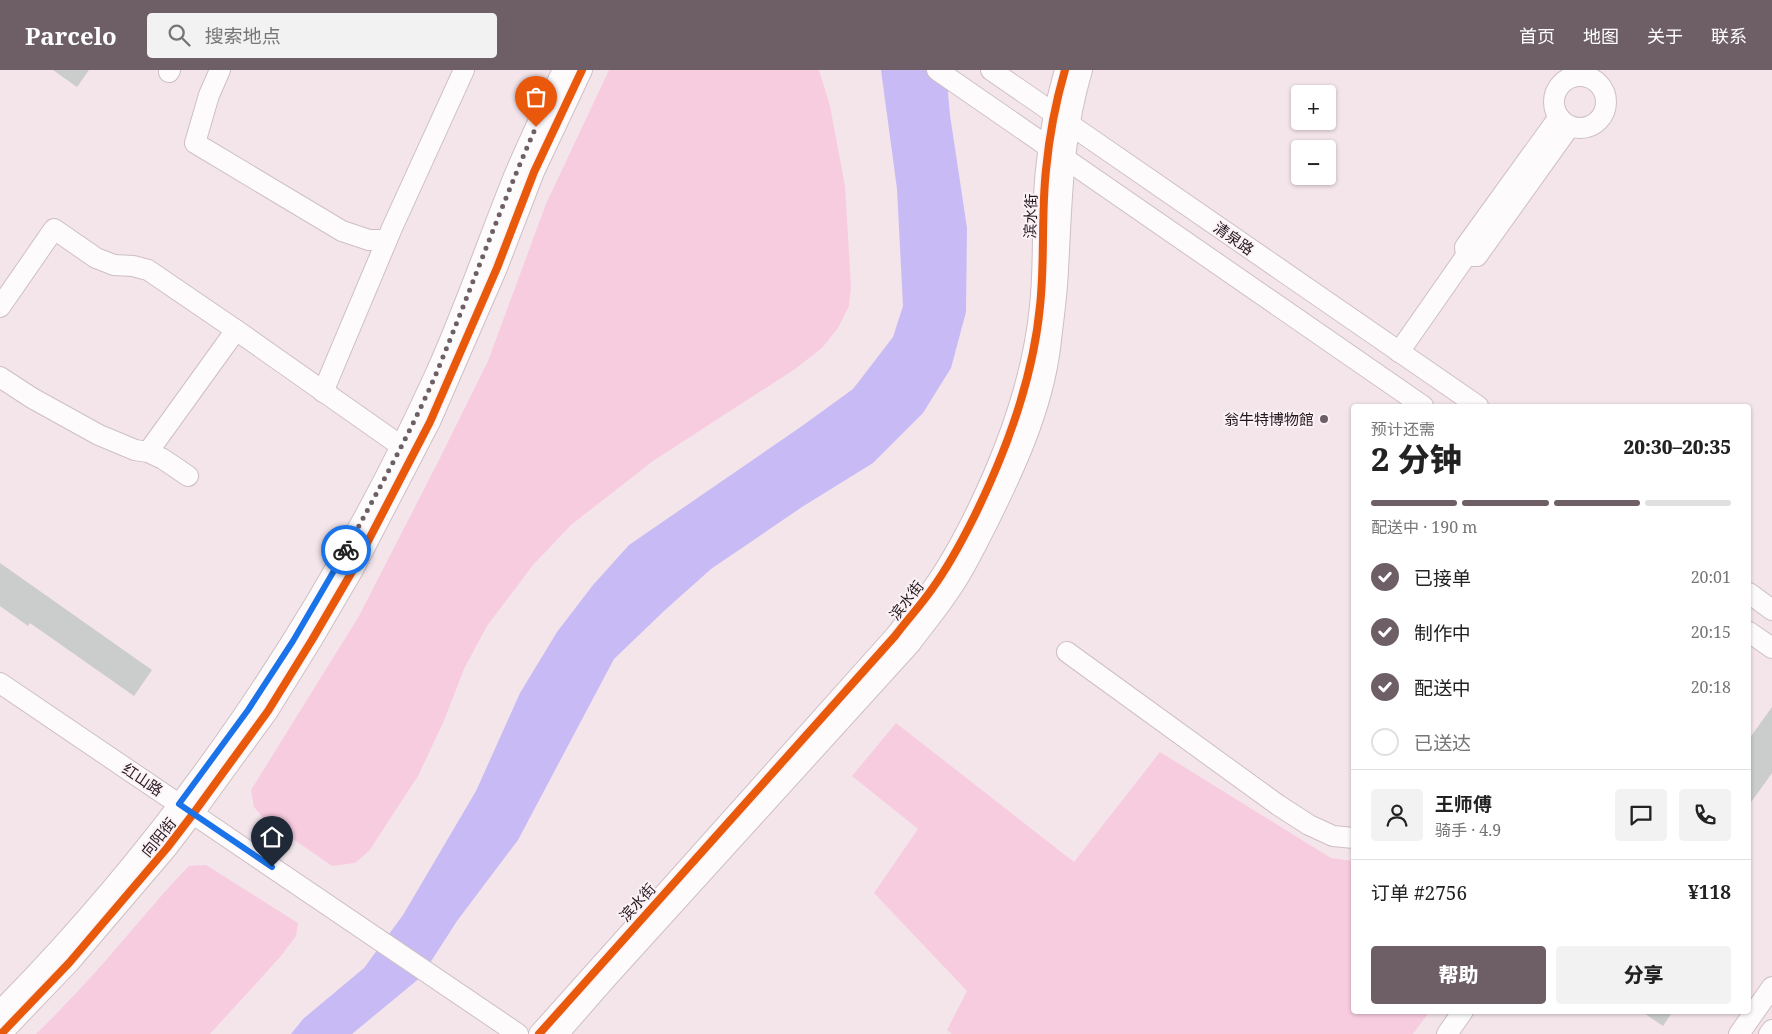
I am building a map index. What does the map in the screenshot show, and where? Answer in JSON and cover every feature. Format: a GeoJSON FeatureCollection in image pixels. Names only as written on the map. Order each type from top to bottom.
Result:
{"type":"FeatureCollection","features":[{"type":"Feature","properties":{"kind":"street"},"geometry":{"type":"LineString","coordinates":[[220,70],[209,94],[195,143],[342,231],[369,240],[386,240]]}},
{"type":"Feature","properties":{"kind":"street"},"geometry":{"type":"LineString","coordinates":[[323,392],[386,240],[464,70]]}},
{"type":"Feature","properties":{"kind":"street","name":"向阳街"},"geometry":{"type":"LineString","coordinates":[[1,1034],[69,963],[142,879],[293,641],[331,576],[401,446],[435,376],[515,174],[563,70]]}},
{"type":"Feature","properties":{"kind":"street","name":"向阳街"},"geometry":{"type":"LineString","coordinates":[[0,1011],[30,981],[186,809],[273,703],[353,570],[394,494],[457,363],[497,268],[534,172],[582,70]]}},
{"type":"Feature","properties":{"kind":"street","name":"清泉路"},"geometry":{"type":"LineString","coordinates":[[937,70],[1420,404]]}},
{"type":"Feature","properties":{"kind":"street","name":"清泉路"},"geometry":{"type":"LineString","coordinates":[[991,70],[1475,404]]}},
{"type":"Feature","properties":{"kind":"street","name":"滨水街"},"geometry":{"type":"LineString","coordinates":[[558,1034],[911,643],[952,588],[998,501],[1026,437],[1041,392],[1050,351],[1058,271],[1062,178],[1057,153],[1062,119],[1065,70]]}},
{"type":"Feature","properties":{"kind":"street","name":"滨水街"},"geometry":{"type":"LineString","coordinates":[[1062,119],[1082,70]]}},
{"type":"Feature","properties":{"kind":"street"},"geometry":{"type":"LineString","coordinates":[[1399,352],[1466,256],[1477,256],[1564,122]]}},
{"type":"Feature","properties":{"kind":"street","name":"滨水街"},"geometry":{"type":"LineString","coordinates":[[539,1034],[895,636],[934,588],[964,536],[986,492],[1025,391],[1035,347],[1040,304],[1046,170],[1057,153]]}},
{"type":"Feature","properties":{"kind":"street"},"geometry":{"type":"LineString","coordinates":[[0,307],[54,229],[96,258],[114,265],[133,266],[148,270],[401,446]]}},
{"type":"Feature","properties":{"kind":"street"},"geometry":{"type":"LineString","coordinates":[[148,452],[236,330]]}},
{"type":"Feature","properties":{"kind":"street"},"geometry":{"type":"LineString","coordinates":[[0,377],[32,398],[99,435],[135,450],[148,452],[163,459],[188,476]]}},
{"type":"Feature","properties":{"kind":"street"},"geometry":{"type":"LineString","coordinates":[[1751,595],[1772,610]]}},
{"type":"Feature","properties":{"kind":"street"},"geometry":{"type":"LineString","coordinates":[[1751,633],[1772,648]]}},
{"type":"Feature","properties":{"kind":"street"},"geometry":{"type":"LineString","coordinates":[[1067,652],[1278,805],[1309,825],[1333,836],[1351,838]]}},
{"type":"Feature","properties":{"kind":"street","name":"红山路"},"geometry":{"type":"LineString","coordinates":[[0,683],[518,1034]]}},
{"type":"Feature","properties":{"kind":"street"},"geometry":{"type":"LineString","coordinates":[[1738,1034],[1772,987]]}},
{"type":"Feature","properties":{"kind":"street"},"geometry":{"type":"LineString","coordinates":[[1447,1034],[1461,1014]]}},
{"type":"Feature","properties":{"kind":"street"},"geometry":{"type":"LineString","coordinates":[[1769,1034],[1772,1030]]}},
{"type":"Feature","properties":{"kind":"shaded area"},"geometry":{"type":"Polygon","coordinates":[[[609,70],[819,70],[830,106],[845,186],[851,287],[849,306],[838,328],[822,348],[795,369],[653,461],[571,525],[533,565],[487,626],[464,669],[443,723],[418,776],[369,851],[355,863],[332,866],[264,819],[254,807],[251,790],[359,616],[439,460],[488,361],[546,204],[609,70]]]}},
{"type":"Feature","properties":{"kind":"shaded area"},"geometry":{"type":"Polygon","coordinates":[[[881,70],[946,70],[950,115],[967,228],[966,312],[951,368],[923,413],[873,463],[802,507],[711,569],[614,659],[518,840],[457,921],[421,977],[352,1034],[291,1034],[303,1019],[364,968],[403,915],[476,791],[520,693],[557,632],[593,585],[629,545],[853,389],[893,337],[903,306],[897,189],[881,70]]]}},
{"type":"Feature","properties":{"kind":"shaded area"},"geometry":{"type":"Polygon","coordinates":[[[896,723],[1074,862],[1160,752],[1331,858],[1351,861],[1351,1014],[1428,1014],[1413,1034],[952,1034],[947,1030],[967,991],[874,893],[918,829],[852,776],[896,723]]]}},
{"type":"Feature","properties":{"kind":"shaded area"},"geometry":{"type":"Polygon","coordinates":[[[206,865],[298,923],[296,936],[281,956],[210,1034],[36,1034],[93,975],[189,866],[206,865]]]}},
{"type":"Feature","properties":{"kind":"building"},"geometry":{"type":"Polygon","coordinates":[[[53,70],[89,70],[77,87],[53,70]]]}},
{"type":"Feature","properties":{"kind":"building"},"geometry":{"type":"Polygon","coordinates":[[[0,563],[152,670],[134,696],[30,623],[28,626],[0,606],[0,563]]]}},
{"type":"Feature","properties":{"kind":"building"},"geometry":{"type":"Polygon","coordinates":[[[1772,707],[1772,773],[1751,802],[1751,736],[1772,707]]]}},
{"type":"Feature","properties":{"kind":"building"},"geometry":{"type":"Polygon","coordinates":[[[1645,1014],[1671,1014],[1663,1026],[1645,1014]]]}},
{"type":"Feature","properties":{"kind":"cycle path"},"geometry":{"type":"LineString","coordinates":[[1,1034],[69,963],[167,848],[268,711],[312,640],[353,570],[430,422],[497,268],[534,172],[582,70]]}},
{"type":"Feature","properties":{"kind":"cycle path"},"geometry":{"type":"LineString","coordinates":[[539,1034],[895,636],[932,589],[960,545],[986,492],[1008,440],[1025,388],[1037,334],[1047,158],[1065,70]]}},
{"type":"Feature","properties":{"kind":"way so far"},"geometry":{"type":"LineString","coordinates":[[346,550],[435,376],[515,174],[536,127]]}},
{"type":"Feature","properties":{"kind":"place","name":"翁牛特博物館"},"geometry":{"type":"Point","coordinates":[1324,419]}},
{"type":"Feature","properties":{"kind":"route"},"geometry":{"type":"LineString","coordinates":[[272,867],[179,804],[248,710],[293,641],[346,550]]}}]}
